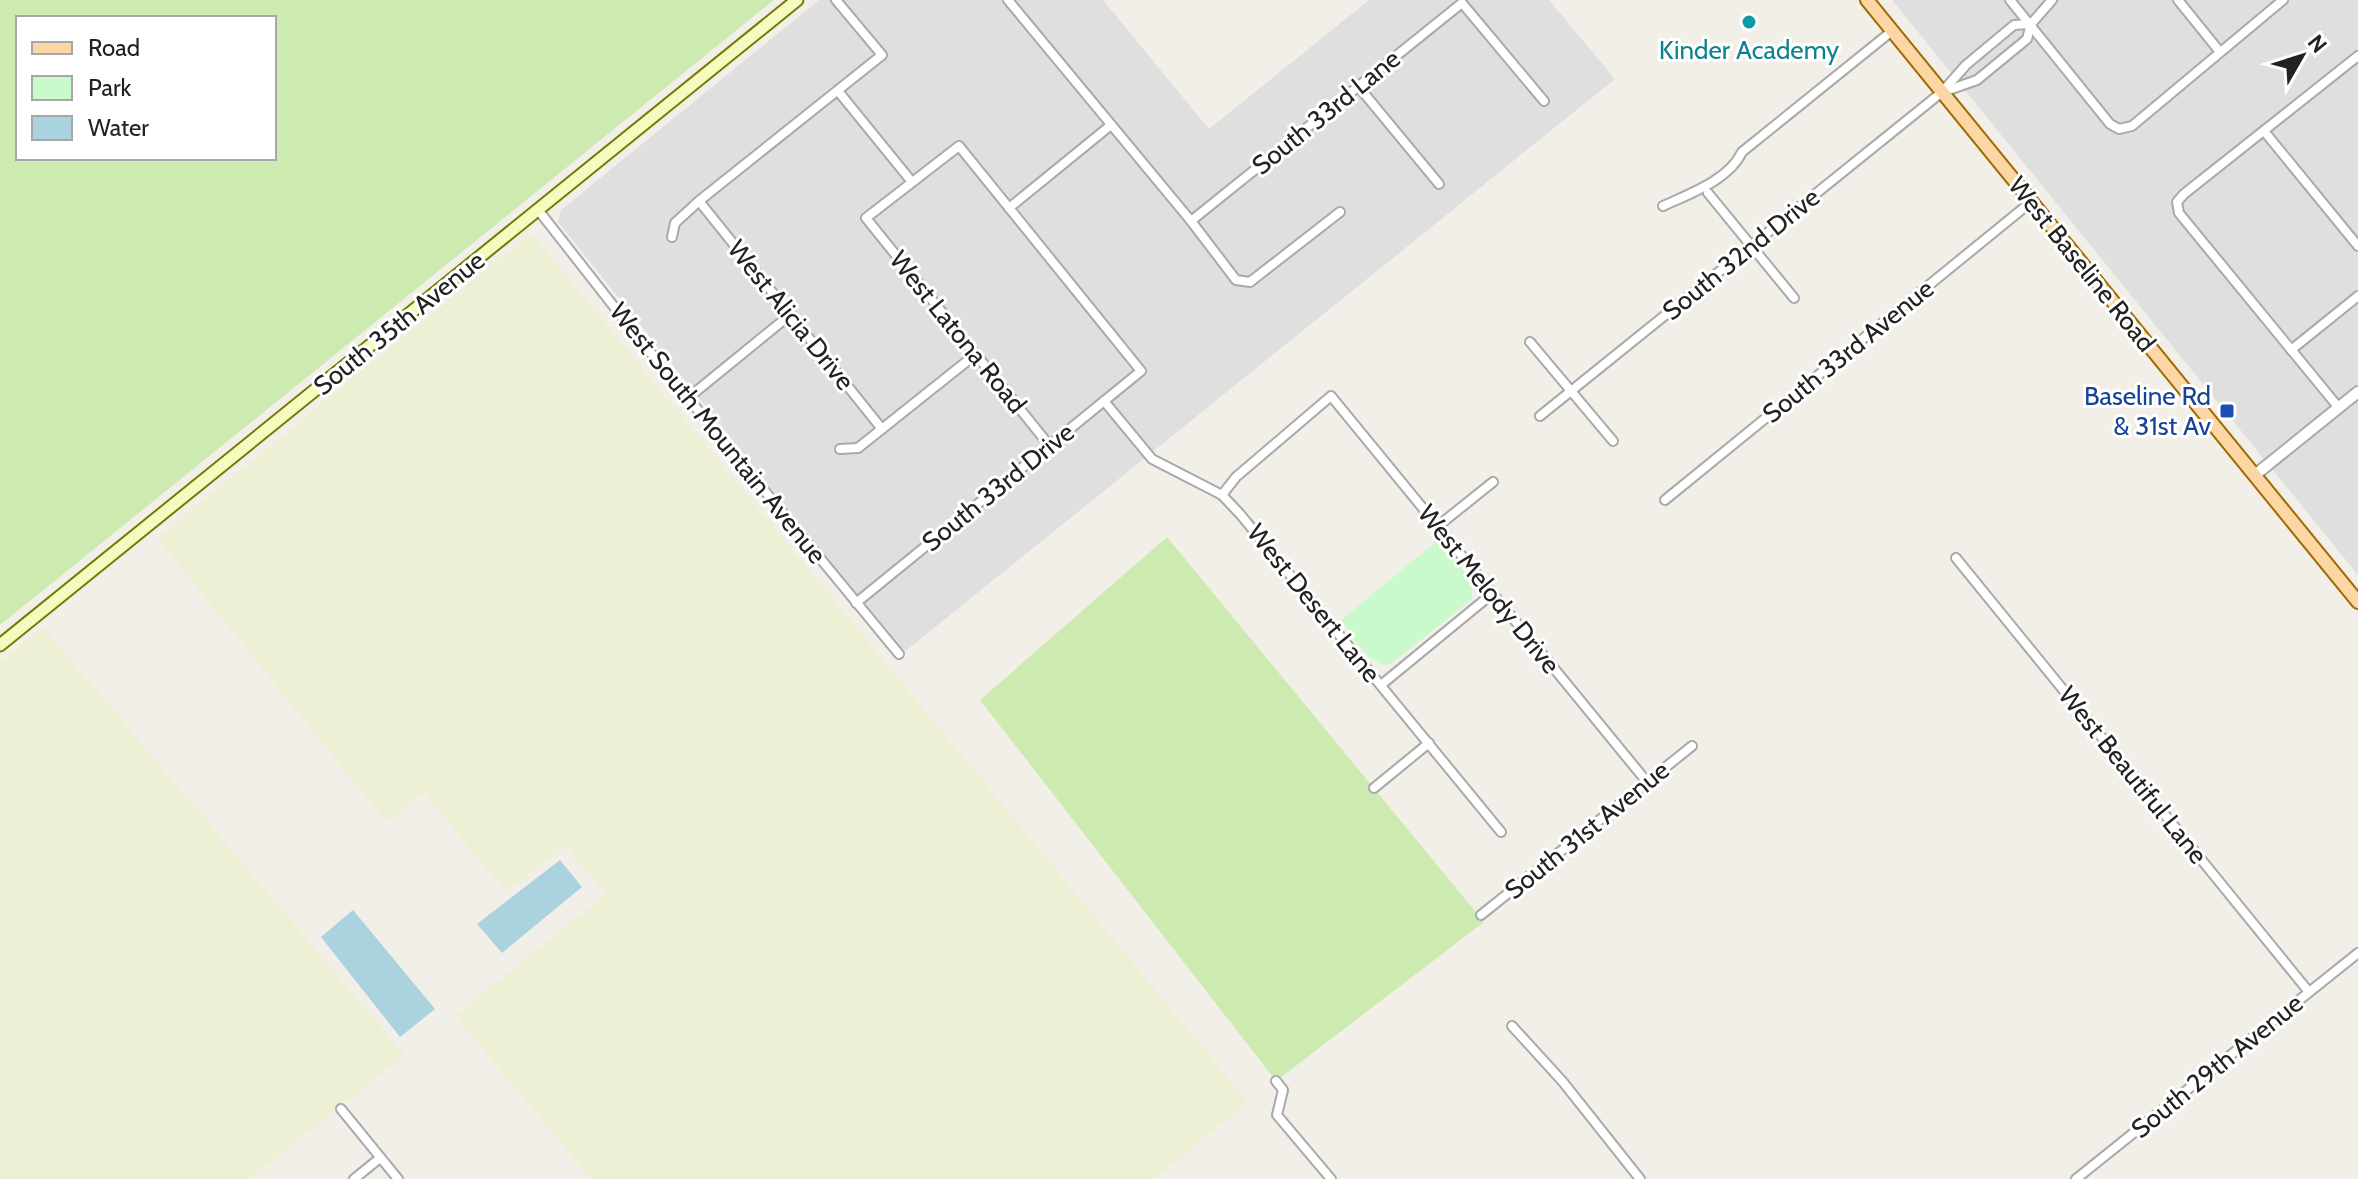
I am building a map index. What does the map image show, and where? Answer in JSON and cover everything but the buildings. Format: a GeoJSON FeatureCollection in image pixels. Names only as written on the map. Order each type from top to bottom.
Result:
{"type":"FeatureCollection","features":[{"type":"Feature","properties":{"kind":"main road","name":"South 35th Avenue"},"geometry":{"type":"LineString","coordinates":[[0,645],[797,0]]}},
{"type":"Feature","properties":{"kind":"main road","name":"West Baseline Road"},"geometry":{"type":"LineString","coordinates":[[1867,0],[2358,602]]}},
{"type":"Feature","properties":{"kind":"street"},"geometry":{"type":"LineString","coordinates":[[672,237],[675,223],[699,201],[882,55],[836,0]]}},
{"type":"Feature","properties":{"kind":"street"},"geometry":{"type":"LineString","coordinates":[[1008,0],[1236,280],[1250,282],[1340,212]]}},
{"type":"Feature","properties":{"kind":"street"},"geometry":{"type":"LineString","coordinates":[[2010,0],[2110,124],[2119,129],[2132,126],[2283,0]]}},
{"type":"Feature","properties":{"kind":"street"},"geometry":{"type":"LineString","coordinates":[[1942,92],[1977,80],[2027,39],[2031,24],[2052,0]]}},
{"type":"Feature","properties":{"kind":"street"},"geometry":{"type":"LineString","coordinates":[[2178,0],[2220,52]]}},
{"type":"Feature","properties":{"kind":"street","name":"South 33rd Lane"},"geometry":{"type":"LineString","coordinates":[[1191,221],[1462,3],[1544,101]]}},
{"type":"Feature","properties":{"kind":"street"},"geometry":{"type":"LineString","coordinates":[[1942,92],[1966,65],[2014,25],[2031,24]]}},
{"type":"Feature","properties":{"kind":"street"},"geometry":{"type":"LineString","coordinates":[[1663,206],[1706,186],[1734,164],[1742,152],[1892,31]]}},
{"type":"Feature","properties":{"kind":"street"},"geometry":{"type":"LineString","coordinates":[[1993,43],[2005,57]]}},
{"type":"Feature","properties":{"kind":"street"},"geometry":{"type":"LineString","coordinates":[[2339,408],[2179,213],[2177,202],[2357,59]]}},
{"type":"Feature","properties":{"kind":"street"},"geometry":{"type":"LineString","coordinates":[[1358,86],[1439,184]]}},
{"type":"Feature","properties":{"kind":"street"},"geometry":{"type":"LineString","coordinates":[[838,91],[912,182],[959,146],[1009,208],[1111,125]]}},
{"type":"Feature","properties":{"kind":"street","name":"South 32nd Drive"},"geometry":{"type":"LineString","coordinates":[[1540,416],[1942,92]]}},
{"type":"Feature","properties":{"kind":"street"},"geometry":{"type":"LineString","coordinates":[[2264,131],[2358,246]]}},
{"type":"Feature","properties":{"kind":"street","name":"West Latona Road"},"geometry":{"type":"LineString","coordinates":[[912,182],[866,218],[1049,445]]}},
{"type":"Feature","properties":{"kind":"street"},"geometry":{"type":"LineString","coordinates":[[1708,193],[1794,298]]}},
{"type":"Feature","properties":{"kind":"street","name":"West Alicia Drive"},"geometry":{"type":"LineString","coordinates":[[699,201],[882,429]]}},
{"type":"Feature","properties":{"kind":"street","name":"South 33rd Avenue"},"geometry":{"type":"LineString","coordinates":[[1665,500],[2031,202]]}},
{"type":"Feature","properties":{"kind":"street","name":"South 33rd Drive"},"geometry":{"type":"LineString","coordinates":[[856,603],[1141,371],[1009,208]]}},
{"type":"Feature","properties":{"kind":"street","name":"West South Mountain Avenue"},"geometry":{"type":"LineString","coordinates":[[539,211],[899,654]]}},
{"type":"Feature","properties":{"kind":"street"},"geometry":{"type":"LineString","coordinates":[[2291,350],[2358,296]]}},
{"type":"Feature","properties":{"kind":"street"},"geometry":{"type":"LineString","coordinates":[[688,398],[791,314]]}},
{"type":"Feature","properties":{"kind":"street"},"geometry":{"type":"LineString","coordinates":[[1530,342],[1613,441]]}},
{"type":"Feature","properties":{"kind":"street"},"geometry":{"type":"LineString","coordinates":[[840,449],[858,448],[976,354]]}},
{"type":"Feature","properties":{"kind":"street"},"geometry":{"type":"LineString","coordinates":[[2255,475],[2358,392]]}},
{"type":"Feature","properties":{"kind":"street","name":"West Melody Drive"},"geometry":{"type":"LineString","coordinates":[[1222,495],[1236,477],[1331,396],[1647,782]]}},
{"type":"Feature","properties":{"kind":"street","name":"West Desert Lane"},"geometry":{"type":"LineString","coordinates":[[1104,401],[1152,459],[1222,495],[1501,832]]}},
{"type":"Feature","properties":{"kind":"street"},"geometry":{"type":"LineString","coordinates":[[1438,526],[1493,482]]}},
{"type":"Feature","properties":{"kind":"street","name":"West Beautiful Lane"},"geometry":{"type":"LineString","coordinates":[[1956,558],[2309,992]]}},
{"type":"Feature","properties":{"kind":"street"},"geometry":{"type":"LineString","coordinates":[[1381,685],[1493,593]]}},
{"type":"Feature","properties":{"kind":"street"},"geometry":{"type":"LineString","coordinates":[[1374,788],[1429,743]]}},
{"type":"Feature","properties":{"kind":"street","name":"South 31st Avenue"},"geometry":{"type":"LineString","coordinates":[[1481,915],[1692,746]]}},
{"type":"Feature","properties":{"kind":"street","name":"South 29th Avenue"},"geometry":{"type":"LineString","coordinates":[[2076,1179],[2358,953]]}},
{"type":"Feature","properties":{"kind":"street"},"geometry":{"type":"LineString","coordinates":[[1512,1026],[1563,1082],[1640,1179]]}},
{"type":"Feature","properties":{"kind":"street"},"geometry":{"type":"LineString","coordinates":[[1276,1081],[1283,1090],[1277,1115],[1331,1179]]}},
{"type":"Feature","properties":{"kind":"street"},"geometry":{"type":"LineString","coordinates":[[341,1109],[398,1179]]}},
{"type":"Feature","properties":{"kind":"street"},"geometry":{"type":"LineString","coordinates":[[354,1179],[380,1158]]}},
{"type":"Feature","properties":{"kind":"shaded area"},"geometry":{"type":"Polygon","coordinates":[[[819,0],[1103,0],[1209,129],[1369,0],[1549,0],[1615,79],[903,653],[558,222],[561,210],[819,0]]]}},
{"type":"Feature","properties":{"kind":"shaded area"},"geometry":{"type":"Polygon","coordinates":[[[1892,0],[2358,0],[2358,575],[2087,241],[1892,0]]]}},
{"type":"Feature","properties":{"kind":"green space"},"geometry":{"type":"Polygon","coordinates":[[[0,0],[774,0],[0,625],[0,0]]]}},
{"type":"Feature","properties":{"kind":"green space"},"geometry":{"type":"Polygon","coordinates":[[[531,233],[1248,1102],[1155,1179],[591,1179],[455,1016],[606,894],[566,846],[506,892],[424,793],[386,822],[157,538],[531,233]]]}},
{"type":"Feature","properties":{"kind":"green space"},"geometry":{"type":"Polygon","coordinates":[[[1167,537],[1484,922],[1276,1081],[980,700],[1167,537]]]}},
{"type":"Feature","properties":{"kind":"green space"},"geometry":{"type":"Polygon","coordinates":[[[1437,541],[1473,581],[1472,599],[1391,664],[1376,662],[1341,620],[1437,541]]]}},
{"type":"Feature","properties":{"kind":"green space"},"geometry":{"type":"Polygon","coordinates":[[[43,627],[405,1055],[249,1179],[0,1179],[0,662],[43,627]]]}},
{"type":"Feature","properties":{"kind":"water"},"geometry":{"type":"Polygon","coordinates":[[[560,860],[582,887],[502,953],[477,924],[560,860]]]}},
{"type":"Feature","properties":{"kind":"water"},"geometry":{"type":"Polygon","coordinates":[[[353,910],[435,1009],[400,1037],[321,937],[353,910]]]}},
{"type":"Feature","properties":{"kind":"place","name":"Kinder Academy"},"geometry":{"type":"Point","coordinates":[1749,22]}},
{"type":"Feature","properties":{"kind":"place","name":"Baseline Rd & 31st Av"},"geometry":{"type":"Point","coordinates":[2227,411]}}]}
